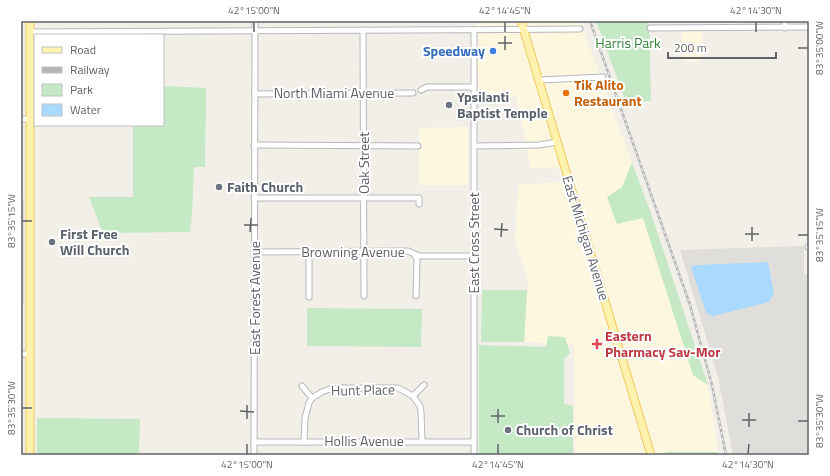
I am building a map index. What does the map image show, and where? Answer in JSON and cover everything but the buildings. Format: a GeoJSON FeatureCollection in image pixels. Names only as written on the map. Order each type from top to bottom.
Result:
{"type":"FeatureCollection","features":[{"type":"Feature","properties":{"kind":"main road"},"geometry":{"type":"LineString","coordinates":[[30,21],[30,455]]}},
{"type":"Feature","properties":{"kind":"main road","name":"East Michigan Avenue"},"geometry":{"type":"LineString","coordinates":[[521,21],[650,455]]}},
{"type":"Feature","properties":{"kind":"street","name":"East Forest Avenue"},"geometry":{"type":"LineString","coordinates":[[254,21],[254,455]]}},
{"type":"Feature","properties":{"kind":"street"},"geometry":{"type":"LineString","coordinates":[[785,21],[785,28]]}},
{"type":"Feature","properties":{"kind":"street"},"geometry":{"type":"LineString","coordinates":[[650,28],[809,27]]}},
{"type":"Feature","properties":{"kind":"street"},"geometry":{"type":"LineString","coordinates":[[30,32],[580,29]]}},
{"type":"Feature","properties":{"kind":"street","name":"Oak Street"},"geometry":{"type":"LineString","coordinates":[[363,30],[364,296]]}},
{"type":"Feature","properties":{"kind":"street","name":"East Cross Street"},"geometry":{"type":"LineString","coordinates":[[474,30],[474,455]]}},
{"type":"Feature","properties":{"kind":"street"},"geometry":{"type":"LineString","coordinates":[[539,80],[603,77]]}},
{"type":"Feature","properties":{"kind":"street"},"geometry":{"type":"LineString","coordinates":[[421,90],[427,87],[474,87]]}},
{"type":"Feature","properties":{"kind":"street","name":"North Miami Avenue"},"geometry":{"type":"LineString","coordinates":[[254,94],[413,93]]}},
{"type":"Feature","properties":{"kind":"street"},"geometry":{"type":"LineString","coordinates":[[21,119],[30,119]]}},
{"type":"Feature","properties":{"kind":"street"},"geometry":{"type":"LineString","coordinates":[[475,146],[540,145],[558,142]]}},
{"type":"Feature","properties":{"kind":"street"},"geometry":{"type":"LineString","coordinates":[[254,145],[418,146]]}},
{"type":"Feature","properties":{"kind":"street"},"geometry":{"type":"LineString","coordinates":[[254,198],[419,198]]}},
{"type":"Feature","properties":{"kind":"street","name":"Browning Avenue"},"geometry":{"type":"LineString","coordinates":[[255,252],[408,251],[415,255],[474,256]]}},
{"type":"Feature","properties":{"kind":"street"},"geometry":{"type":"LineString","coordinates":[[309,252],[309,297]]}},
{"type":"Feature","properties":{"kind":"street"},"geometry":{"type":"LineString","coordinates":[[415,255],[417,260],[416,296]]}},
{"type":"Feature","properties":{"kind":"street"},"geometry":{"type":"LineString","coordinates":[[21,354],[30,354]]}},
{"type":"Feature","properties":{"kind":"street","name":"Hunt Place"},"geometry":{"type":"LineString","coordinates":[[413,396],[424,385]]}},
{"type":"Feature","properties":{"kind":"street","name":"Hunt Place"},"geometry":{"type":"LineString","coordinates":[[302,386],[312,398]]}},
{"type":"Feature","properties":{"kind":"street","name":"Hunt Place"},"geometry":{"type":"LineString","coordinates":[[304,442],[305,418],[312,398],[330,389],[341,388],[398,388],[413,396],[420,406],[422,441]]}},
{"type":"Feature","properties":{"kind":"street","name":"Hollis Avenue"},"geometry":{"type":"LineString","coordinates":[[254,442],[474,442]]}},
{"type":"Feature","properties":{"kind":"shaded area"},"geometry":{"type":"Polygon","coordinates":[[[477,21],[580,21],[632,163],[622,187],[643,218],[693,375],[708,385],[718,452],[644,453],[645,455],[575,455],[574,345],[524,342],[528,282],[515,238],[518,185],[564,182],[558,168],[531,168],[516,96],[478,96],[477,21]]]}},
{"type":"Feature","properties":{"kind":"shaded area"},"geometry":{"type":"Polygon","coordinates":[[[702,30],[701,61],[682,61],[682,31],[702,30]]]}},
{"type":"Feature","properties":{"kind":"shaded area"},"geometry":{"type":"Polygon","coordinates":[[[468,127],[468,185],[419,185],[419,128],[468,127]]]}},
{"type":"Feature","properties":{"kind":"shaded area"},"geometry":{"type":"Polygon","coordinates":[[[21,199],[24,199],[24,304],[21,304],[21,199]]]}},
{"type":"Feature","properties":{"kind":"shaded area"},"geometry":{"type":"Polygon","coordinates":[[[804,246],[804,274],[809,274],[809,455],[733,455],[718,377],[680,250],[804,246]]]}},
{"type":"Feature","properties":{"kind":"green space","name":"Harris Park"},"geometry":{"type":"Polygon","coordinates":[[[596,21],[649,21],[651,101],[626,102],[596,21]]]}},
{"type":"Feature","properties":{"kind":"green space"},"geometry":{"type":"Polygon","coordinates":[[[164,86],[206,88],[205,167],[194,167],[190,232],[103,233],[89,197],[133,197],[133,126],[164,126],[164,86]]]}},
{"type":"Feature","properties":{"kind":"green space"},"geometry":{"type":"Polygon","coordinates":[[[632,163],[652,216],[708,385],[693,375],[643,218],[617,224],[607,197],[622,187],[632,163]]]}},
{"type":"Feature","properties":{"kind":"green space"},"geometry":{"type":"Polygon","coordinates":[[[482,290],[527,290],[524,342],[481,342],[482,290]]]}},
{"type":"Feature","properties":{"kind":"green space"},"geometry":{"type":"Polygon","coordinates":[[[307,308],[422,309],[421,347],[307,346],[307,308]]]}},
{"type":"Feature","properties":{"kind":"green space"},"geometry":{"type":"Polygon","coordinates":[[[548,336],[565,337],[570,353],[564,359],[564,404],[573,406],[573,455],[479,455],[479,345],[546,347],[548,336]]]}},
{"type":"Feature","properties":{"kind":"green space"},"geometry":{"type":"Polygon","coordinates":[[[37,418],[140,419],[139,455],[37,454],[37,418]]]}},
{"type":"Feature","properties":{"kind":"green space"},"geometry":{"type":"Polygon","coordinates":[[[665,452],[718,452],[718,455],[666,455],[665,452]]]}},
{"type":"Feature","properties":{"kind":"water"},"geometry":{"type":"Polygon","coordinates":[[[768,262],[774,293],[769,302],[713,316],[706,313],[691,267],[696,265],[768,262]]]}},
{"type":"Feature","properties":{"kind":"railway"},"geometry":{"type":"LineString","coordinates":[[590,21],[690,305],[712,385],[726,455]]}},
{"type":"Feature","properties":{"kind":"place","name":"Speedway"},"geometry":{"type":"Point","coordinates":[493,51]}},
{"type":"Feature","properties":{"kind":"place","name":"Tik Alito Restaurant"},"geometry":{"type":"Point","coordinates":[566,93]}},
{"type":"Feature","properties":{"kind":"place","name":"Ypsilanti Baptist Temple"},"geometry":{"type":"Point","coordinates":[449,105]}},
{"type":"Feature","properties":{"kind":"place","name":"Faith Church"},"geometry":{"type":"Point","coordinates":[219,187]}},
{"type":"Feature","properties":{"kind":"place","name":"First Free Will Church"},"geometry":{"type":"Point","coordinates":[52,242]}},
{"type":"Feature","properties":{"kind":"place","name":"Eastern Pharmacy Sav-Mor"},"geometry":{"type":"Point","coordinates":[597,344]}},
{"type":"Feature","properties":{"kind":"place","name":"Church of Christ"},"geometry":{"type":"Point","coordinates":[508,430]}}]}
